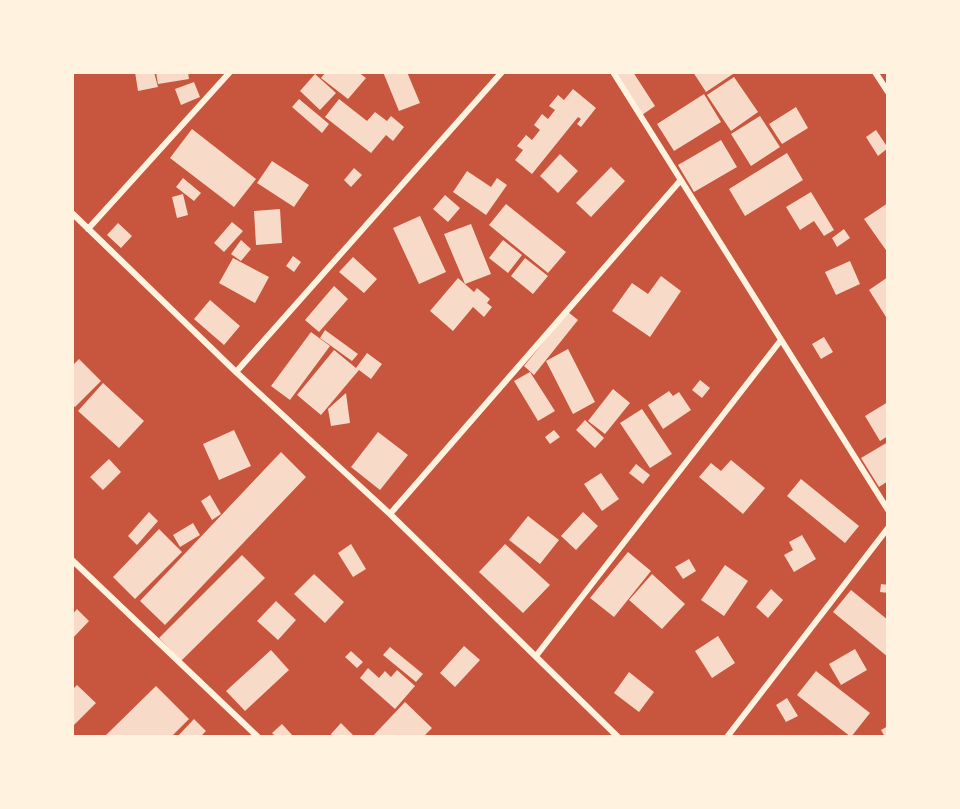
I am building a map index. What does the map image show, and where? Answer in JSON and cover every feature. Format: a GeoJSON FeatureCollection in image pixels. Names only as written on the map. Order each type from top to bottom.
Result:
{"type":"FeatureCollection","features":[{"type":"Feature","properties":{"kind":"street"},"geometry":{"type":"LineString","coordinates":[[88,229],[230,72]]}},
{"type":"Feature","properties":{"kind":"street"},"geometry":{"type":"LineString","coordinates":[[236,372],[502,72]]}},
{"type":"Feature","properties":{"kind":"street"},"geometry":{"type":"LineString","coordinates":[[613,72],[888,510]]}},
{"type":"Feature","properties":{"kind":"street"},"geometry":{"type":"LineString","coordinates":[[875,72],[888,92]]}},
{"type":"Feature","properties":{"kind":"street"},"geometry":{"type":"LineString","coordinates":[[390,514],[680,181]]}},
{"type":"Feature","properties":{"kind":"street"},"geometry":{"type":"LineString","coordinates":[[72,213],[236,372],[390,514],[618,737]]}},
{"type":"Feature","properties":{"kind":"street"},"geometry":{"type":"LineString","coordinates":[[536,656],[781,340]]}},
{"type":"Feature","properties":{"kind":"street"},"geometry":{"type":"LineString","coordinates":[[727,737],[888,528]]}},
{"type":"Feature","properties":{"kind":"street"},"geometry":{"type":"LineString","coordinates":[[72,560],[258,737]]}},
{"type":"Feature","properties":{"kind":"building"},"geometry":{"type":"Polygon","coordinates":[[[135,72],[154,72],[158,87],[138,91],[135,72]]]}},
{"type":"Feature","properties":{"kind":"building"},"geometry":{"type":"Polygon","coordinates":[[[156,72],[188,72],[189,79],[158,84],[156,72]]]}},
{"type":"Feature","properties":{"kind":"building"},"geometry":{"type":"Polygon","coordinates":[[[326,72],[358,72],[366,78],[348,99],[321,78],[326,72]]]}},
{"type":"Feature","properties":{"kind":"building"},"geometry":{"type":"Polygon","coordinates":[[[383,72],[407,72],[420,103],[399,111],[383,72]]]}},
{"type":"Feature","properties":{"kind":"building"},"geometry":{"type":"Polygon","coordinates":[[[615,72],[633,72],[655,106],[642,115],[615,72]]]}},
{"type":"Feature","properties":{"kind":"building"},"geometry":{"type":"Polygon","coordinates":[[[693,72],[732,72],[733,74],[706,92],[693,72]]]}},
{"type":"Feature","properties":{"kind":"building"},"geometry":{"type":"Polygon","coordinates":[[[315,74],[336,93],[320,110],[300,91],[315,74]]]}},
{"type":"Feature","properties":{"kind":"building"},"geometry":{"type":"Polygon","coordinates":[[[734,77],[758,112],[731,131],[707,95],[734,77]]]}},
{"type":"Feature","properties":{"kind":"building"},"geometry":{"type":"Polygon","coordinates":[[[194,82],[200,97],[181,105],[175,89],[194,82]]]}},
{"type":"Feature","properties":{"kind":"building"},"geometry":{"type":"Polygon","coordinates":[[[573,89],[596,108],[581,127],[577,124],[581,119],[578,117],[532,174],[515,160],[523,150],[517,146],[526,135],[532,140],[540,130],[534,125],[542,114],[548,119],[555,110],[549,106],[558,95],[564,100],[573,89]]]}},
{"type":"Feature","properties":{"kind":"building"},"geometry":{"type":"Polygon","coordinates":[[[704,94],[721,122],[674,151],[657,124],[704,94]]]}},
{"type":"Feature","properties":{"kind":"building"},"geometry":{"type":"Polygon","coordinates":[[[299,99],[329,124],[322,133],[292,107],[299,99]]]}},
{"type":"Feature","properties":{"kind":"building"},"geometry":{"type":"Polygon","coordinates":[[[339,99],[367,121],[375,112],[387,121],[391,116],[404,127],[393,141],[386,135],[371,153],[325,117],[339,99]]]}},
{"type":"Feature","properties":{"kind":"building"},"geometry":{"type":"Polygon","coordinates":[[[796,107],[808,128],[782,144],[769,124],[796,107]]]}},
{"type":"Feature","properties":{"kind":"building"},"geometry":{"type":"Polygon","coordinates":[[[760,116],[780,147],[751,166],[731,134],[760,116]]]}},
{"type":"Feature","properties":{"kind":"building"},"geometry":{"type":"Polygon","coordinates":[[[192,129],[256,179],[234,207],[170,158],[192,129]]]}},
{"type":"Feature","properties":{"kind":"building"},"geometry":{"type":"Polygon","coordinates":[[[876,130],[888,148],[878,156],[866,137],[876,130]]]}},
{"type":"Feature","properties":{"kind":"building"},"geometry":{"type":"Polygon","coordinates":[[[721,140],[737,167],[694,192],[678,165],[721,140]]]}},
{"type":"Feature","properties":{"kind":"building"},"geometry":{"type":"Polygon","coordinates":[[[787,153],[803,180],[745,216],[729,189],[787,153]]]}},
{"type":"Feature","properties":{"kind":"building"},"geometry":{"type":"Polygon","coordinates":[[[560,154],[578,171],[558,193],[540,176],[560,154]]]}},
{"type":"Feature","properties":{"kind":"building"},"geometry":{"type":"Polygon","coordinates":[[[272,161],[309,185],[294,207],[257,183],[272,161]]]}},
{"type":"Feature","properties":{"kind":"building"},"geometry":{"type":"Polygon","coordinates":[[[611,167],[625,181],[591,217],[576,203],[611,167]]]}},
{"type":"Feature","properties":{"kind":"building"},"geometry":{"type":"Polygon","coordinates":[[[354,168],[362,175],[351,187],[344,180],[354,168]]]}},
{"type":"Feature","properties":{"kind":"building"},"geometry":{"type":"Polygon","coordinates":[[[467,171],[491,187],[497,178],[507,185],[486,215],[453,192],[467,171]]]}},
{"type":"Feature","properties":{"kind":"building"},"geometry":{"type":"Polygon","coordinates":[[[183,178],[201,193],[194,201],[176,187],[183,178]]]}},
{"type":"Feature","properties":{"kind":"building"},"geometry":{"type":"Polygon","coordinates":[[[811,192],[834,230],[824,236],[814,221],[800,230],[786,207],[811,192]]]}},
{"type":"Feature","properties":{"kind":"building"},"geometry":{"type":"Polygon","coordinates":[[[183,194],[188,215],[177,218],[172,197],[183,194]]]}},
{"type":"Feature","properties":{"kind":"building"},"geometry":{"type":"Polygon","coordinates":[[[445,195],[460,208],[448,222],[433,209],[445,195]]]}},
{"type":"Feature","properties":{"kind":"building"},"geometry":{"type":"Polygon","coordinates":[[[888,203],[888,253],[864,219],[888,203]]]}},
{"type":"Feature","properties":{"kind":"building"},"geometry":{"type":"Polygon","coordinates":[[[506,204],[566,252],[548,273],[489,225],[506,204]]]}},
{"type":"Feature","properties":{"kind":"building"},"geometry":{"type":"Polygon","coordinates":[[[280,209],[282,243],[256,245],[254,211],[280,209]]]}},
{"type":"Feature","properties":{"kind":"building"},"geometry":{"type":"Polygon","coordinates":[[[420,216],[446,272],[419,284],[393,228],[420,216]]]}},
{"type":"Feature","properties":{"kind":"building"},"geometry":{"type":"Polygon","coordinates":[[[232,222],[243,231],[224,252],[214,243],[232,222]]]}},
{"type":"Feature","properties":{"kind":"building"},"geometry":{"type":"Polygon","coordinates":[[[118,223],[132,236],[121,248],[107,235],[118,223]]]}},
{"type":"Feature","properties":{"kind":"building"},"geometry":{"type":"Polygon","coordinates":[[[471,224],[491,274],[465,284],[444,234],[471,224]]]}},
{"type":"Feature","properties":{"kind":"building"},"geometry":{"type":"Polygon","coordinates":[[[844,229],[850,238],[837,247],[832,238],[844,229]]]}},
{"type":"Feature","properties":{"kind":"building"},"geometry":{"type":"Polygon","coordinates":[[[241,240],[251,249],[241,261],[231,254],[241,240]]]}},
{"type":"Feature","properties":{"kind":"building"},"geometry":{"type":"Polygon","coordinates":[[[503,240],[522,255],[508,273],[489,258],[503,240]]]}},
{"type":"Feature","properties":{"kind":"building"},"geometry":{"type":"Polygon","coordinates":[[[293,256],[301,262],[294,272],[286,266],[293,256]]]}},
{"type":"Feature","properties":{"kind":"building"},"geometry":{"type":"Polygon","coordinates":[[[353,257],[377,279],[364,293],[339,272],[353,257]]]}},
{"type":"Feature","properties":{"kind":"building"},"geometry":{"type":"Polygon","coordinates":[[[233,258],[269,277],[255,303],[219,283],[233,258]]]}},
{"type":"Feature","properties":{"kind":"building"},"geometry":{"type":"Polygon","coordinates":[[[525,258],[548,276],[533,294],[511,276],[525,258]]]}},
{"type":"Feature","properties":{"kind":"building"},"geometry":{"type":"Polygon","coordinates":[[[850,261],[860,284],[836,295],[825,272],[850,261]]]}},
{"type":"Feature","properties":{"kind":"building"},"geometry":{"type":"Polygon","coordinates":[[[661,276],[681,291],[650,337],[612,311],[632,283],[648,294],[661,276]]]}},
{"type":"Feature","properties":{"kind":"building"},"geometry":{"type":"Polygon","coordinates":[[[888,277],[888,316],[886,317],[869,290],[888,277]]]}},
{"type":"Feature","properties":{"kind":"building"},"geometry":{"type":"Polygon","coordinates":[[[458,278],[474,292],[477,288],[490,299],[487,303],[492,307],[484,317],[473,307],[453,331],[430,311],[458,278]]]}},
{"type":"Feature","properties":{"kind":"building"},"geometry":{"type":"Polygon","coordinates":[[[334,286],[348,299],[319,332],[305,320],[334,286]]]}},
{"type":"Feature","properties":{"kind":"building"},"geometry":{"type":"Polygon","coordinates":[[[210,300],[240,326],[224,345],[194,319],[210,300]]]}},
{"type":"Feature","properties":{"kind":"building"},"geometry":{"type":"Polygon","coordinates":[[[568,312],[578,320],[534,375],[524,366],[568,312]]]}},
{"type":"Feature","properties":{"kind":"building"},"geometry":{"type":"Polygon","coordinates":[[[325,330],[358,354],[352,361],[320,338],[325,330]]]}},
{"type":"Feature","properties":{"kind":"building"},"geometry":{"type":"Polygon","coordinates":[[[311,332],[330,346],[290,400],[271,386],[311,332]]]}},
{"type":"Feature","properties":{"kind":"building"},"geometry":{"type":"Polygon","coordinates":[[[824,337],[833,352],[821,359],[812,344],[824,337]]]}},
{"type":"Feature","properties":{"kind":"building"},"geometry":{"type":"Polygon","coordinates":[[[568,349],[595,402],[573,414],[546,361],[568,349]]]}},
{"type":"Feature","properties":{"kind":"building"},"geometry":{"type":"Polygon","coordinates":[[[334,350],[356,368],[367,353],[382,364],[371,379],[359,370],[321,415],[297,395],[334,350]]]}},
{"type":"Feature","properties":{"kind":"building"},"geometry":{"type":"Polygon","coordinates":[[[79,359],[101,381],[75,407],[72,404],[72,366],[79,359]]]}},
{"type":"Feature","properties":{"kind":"building"},"geometry":{"type":"Polygon","coordinates":[[[530,372],[555,411],[538,421],[514,381],[530,372]]]}},
{"type":"Feature","properties":{"kind":"building"},"geometry":{"type":"Polygon","coordinates":[[[700,380],[710,388],[702,398],[692,390],[700,380]]]}},
{"type":"Feature","properties":{"kind":"building"},"geometry":{"type":"Polygon","coordinates":[[[103,383],[144,421],[119,448],[78,411],[103,383]]]}},
{"type":"Feature","properties":{"kind":"building"},"geometry":{"type":"Polygon","coordinates":[[[613,389],[630,403],[605,434],[588,421],[613,389]]]}},
{"type":"Feature","properties":{"kind":"building"},"geometry":{"type":"Polygon","coordinates":[[[669,391],[673,396],[679,392],[691,410],[663,429],[648,405],[669,391]]]}},
{"type":"Feature","properties":{"kind":"building"},"geometry":{"type":"Polygon","coordinates":[[[346,393],[350,423],[331,426],[328,409],[346,393]]]}},
{"type":"Feature","properties":{"kind":"building"},"geometry":{"type":"Polygon","coordinates":[[[888,402],[888,436],[880,441],[865,416],[888,402]]]}},
{"type":"Feature","properties":{"kind":"building"},"geometry":{"type":"Polygon","coordinates":[[[642,409],[672,454],[650,468],[620,423],[642,409]]]}},
{"type":"Feature","properties":{"kind":"building"},"geometry":{"type":"Polygon","coordinates":[[[585,420],[604,438],[595,448],[576,430],[585,420]]]}},
{"type":"Feature","properties":{"kind":"building"},"geometry":{"type":"Polygon","coordinates":[[[234,430],[251,466],[219,480],[203,444],[234,430]]]}},
{"type":"Feature","properties":{"kind":"building"},"geometry":{"type":"Polygon","coordinates":[[[554,430],[560,437],[550,444],[545,437],[554,430]]]}},
{"type":"Feature","properties":{"kind":"building"},"geometry":{"type":"Polygon","coordinates":[[[378,432],[408,455],[380,490],[351,467],[378,432]]]}},
{"type":"Feature","properties":{"kind":"building"},"geometry":{"type":"Polygon","coordinates":[[[888,442],[888,481],[879,487],[861,458],[888,442]]]}},
{"type":"Feature","properties":{"kind":"building"},"geometry":{"type":"Polygon","coordinates":[[[281,452],[306,477],[165,625],[140,601],[281,452]]]}},
{"type":"Feature","properties":{"kind":"building"},"geometry":{"type":"Polygon","coordinates":[[[109,459],[121,472],[103,490],[90,477],[109,459]]]}},
{"type":"Feature","properties":{"kind":"building"},"geometry":{"type":"Polygon","coordinates":[[[731,460],[765,488],[743,514],[699,477],[711,463],[721,471],[731,460]]]}},
{"type":"Feature","properties":{"kind":"building"},"geometry":{"type":"Polygon","coordinates":[[[636,464],[650,475],[643,484],[629,473],[636,464]]]}},
{"type":"Feature","properties":{"kind":"building"},"geometry":{"type":"Polygon","coordinates":[[[601,473],[619,499],[602,511],[584,484],[601,473]]]}},
{"type":"Feature","properties":{"kind":"building"},"geometry":{"type":"Polygon","coordinates":[[[801,479],[859,526],[845,543],[787,496],[801,479]]]}},
{"type":"Feature","properties":{"kind":"building"},"geometry":{"type":"Polygon","coordinates":[[[210,495],[221,514],[212,520],[201,501],[210,495]]]}},
{"type":"Feature","properties":{"kind":"building"},"geometry":{"type":"Polygon","coordinates":[[[149,512],[158,521],[137,545],[128,536],[149,512]]]}},
{"type":"Feature","properties":{"kind":"building"},"geometry":{"type":"Polygon","coordinates":[[[583,512],[598,526],[576,550],[561,536],[583,512]]]}},
{"type":"Feature","properties":{"kind":"building"},"geometry":{"type":"Polygon","coordinates":[[[528,516],[559,540],[540,564],[509,540],[528,516]]]}},
{"type":"Feature","properties":{"kind":"building"},"geometry":{"type":"Polygon","coordinates":[[[193,523],[200,535],[180,547],[173,535],[193,523]]]}},
{"type":"Feature","properties":{"kind":"building"},"geometry":{"type":"Polygon","coordinates":[[[159,529],[182,552],[135,599],[113,577],[159,529]]]}},
{"type":"Feature","properties":{"kind":"building"},"geometry":{"type":"Polygon","coordinates":[[[802,535],[816,559],[794,572],[784,555],[793,550],[789,542],[802,535]]]}},
{"type":"Feature","properties":{"kind":"building"},"geometry":{"type":"Polygon","coordinates":[[[351,544],[366,569],[353,577],[338,553],[351,544]]]}},
{"type":"Feature","properties":{"kind":"building"},"geometry":{"type":"Polygon","coordinates":[[[505,544],[550,585],[523,613],[479,572],[505,544]]]}},
{"type":"Feature","properties":{"kind":"building"},"geometry":{"type":"Polygon","coordinates":[[[628,552],[651,571],[614,617],[590,598],[628,552]]]}},
{"type":"Feature","properties":{"kind":"building"},"geometry":{"type":"Polygon","coordinates":[[[242,555],[265,578],[181,661],[159,638],[242,555]]]}},
{"type":"Feature","properties":{"kind":"building"},"geometry":{"type":"Polygon","coordinates":[[[689,559],[696,571],[683,579],[675,567],[689,559]]]}},
{"type":"Feature","properties":{"kind":"building"},"geometry":{"type":"Polygon","coordinates":[[[725,565],[748,581],[724,616],[701,600],[725,565]]]}},
{"type":"Feature","properties":{"kind":"building"},"geometry":{"type":"Polygon","coordinates":[[[314,574],[344,602],[325,623],[294,594],[314,574]]]}},
{"type":"Feature","properties":{"kind":"building"},"geometry":{"type":"Polygon","coordinates":[[[652,574],[685,604],[662,629],[629,600],[652,574]]]}},
{"type":"Feature","properties":{"kind":"building"},"geometry":{"type":"Polygon","coordinates":[[[881,584],[888,585],[888,593],[880,592],[881,584]]]}},
{"type":"Feature","properties":{"kind":"building"},"geometry":{"type":"Polygon","coordinates":[[[771,589],[783,600],[768,618],[756,607],[771,589]]]}},
{"type":"Feature","properties":{"kind":"building"},"geometry":{"type":"Polygon","coordinates":[[[851,590],[888,620],[888,657],[833,612],[851,590]]]}},
{"type":"Feature","properties":{"kind":"building"},"geometry":{"type":"Polygon","coordinates":[[[276,601],[296,620],[278,640],[257,621],[276,601]]]}},
{"type":"Feature","properties":{"kind":"building"},"geometry":{"type":"Polygon","coordinates":[[[77,609],[89,621],[72,639],[72,615],[77,609]]]}},
{"type":"Feature","properties":{"kind":"building"},"geometry":{"type":"Polygon","coordinates":[[[718,636],[735,663],[712,678],[695,651],[718,636]]]}},
{"type":"Feature","properties":{"kind":"building"},"geometry":{"type":"Polygon","coordinates":[[[464,646],[480,660],[455,687],[440,673],[464,646]]]}},
{"type":"Feature","properties":{"kind":"building"},"geometry":{"type":"Polygon","coordinates":[[[390,647],[423,674],[416,682],[383,655],[390,647]]]}},
{"type":"Feature","properties":{"kind":"building"},"geometry":{"type":"Polygon","coordinates":[[[855,649],[867,670],[841,685],[829,664],[855,649]]]}},
{"type":"Feature","properties":{"kind":"building"},"geometry":{"type":"Polygon","coordinates":[[[271,650],[289,670],[245,711],[226,691],[271,650]]]}},
{"type":"Feature","properties":{"kind":"building"},"geometry":{"type":"Polygon","coordinates":[[[351,651],[363,662],[357,668],[345,657],[351,651]]]}},
{"type":"Feature","properties":{"kind":"building"},"geometry":{"type":"Polygon","coordinates":[[[368,668],[379,678],[385,671],[391,677],[397,670],[415,686],[395,709],[360,678],[368,668]]]}},
{"type":"Feature","properties":{"kind":"building"},"geometry":{"type":"Polygon","coordinates":[[[816,671],[870,713],[851,737],[797,695],[816,671]]]}},
{"type":"Feature","properties":{"kind":"building"},"geometry":{"type":"Polygon","coordinates":[[[629,672],[654,692],[639,712],[614,693],[629,672]]]}},
{"type":"Feature","properties":{"kind":"building"},"geometry":{"type":"Polygon","coordinates":[[[77,685],[96,703],[72,727],[72,690],[77,685]]]}},
{"type":"Feature","properties":{"kind":"building"},"geometry":{"type":"Polygon","coordinates":[[[156,686],[189,719],[171,737],[104,737],[156,686]]]}},
{"type":"Feature","properties":{"kind":"building"},"geometry":{"type":"Polygon","coordinates":[[[787,698],[798,716],[786,722],[776,705],[787,698]]]}},
{"type":"Feature","properties":{"kind":"building"},"geometry":{"type":"Polygon","coordinates":[[[405,702],[432,728],[423,737],[372,737],[405,702]]]}},
{"type":"Feature","properties":{"kind":"building"},"geometry":{"type":"Polygon","coordinates":[[[194,719],[206,731],[200,737],[177,737],[194,719]]]}},
{"type":"Feature","properties":{"kind":"building"},"geometry":{"type":"Polygon","coordinates":[[[341,723],[355,737],[333,737],[331,734],[341,723]]]}},
{"type":"Feature","properties":{"kind":"building"},"geometry":{"type":"Polygon","coordinates":[[[282,724],[294,737],[276,737],[272,733],[282,724]]]}},
{"type":"Feature","properties":{"kind":"building"},"geometry":{"type":"Polygon","coordinates":[[[888,726],[888,737],[885,737],[881,730],[888,726]]]}}]}
